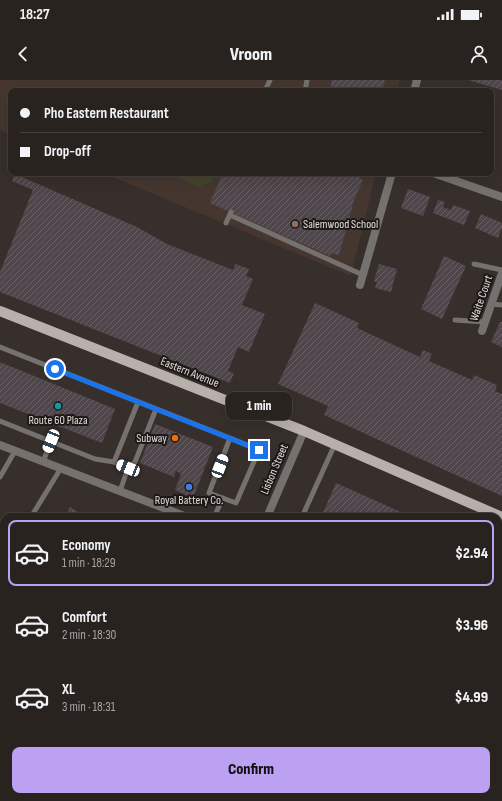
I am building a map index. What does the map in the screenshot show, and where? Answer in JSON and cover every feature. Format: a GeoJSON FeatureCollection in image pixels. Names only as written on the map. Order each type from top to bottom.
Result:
{"type":"FeatureCollection","features":[{"type":"Feature","properties":{"kind":"main road","name":"Eastern Avenue"},"geometry":{"type":"LineString","coordinates":[[0,311],[304,431],[493,513]]}},
{"type":"Feature","properties":{"kind":"street"},"geometry":{"type":"LineString","coordinates":[[360,285],[391,176]]}},
{"type":"Feature","properties":{"kind":"street"},"geometry":{"type":"LineString","coordinates":[[442,176],[502,197]]}},
{"type":"Feature","properties":{"kind":"street","name":"Waite Court"},"geometry":{"type":"LineString","coordinates":[[482,331],[502,272]]}},
{"type":"Feature","properties":{"kind":"street","name":"Lisbon Street"},"geometry":{"type":"LineString","coordinates":[[269,513],[304,431]]}},
{"type":"Feature","properties":{"kind":"street"},"geometry":{"type":"LineString","coordinates":[[0,445],[120,491],[170,513]]}},
{"type":"Feature","properties":{"kind":"lane"},"geometry":{"type":"LineString","coordinates":[[226,223],[230,214],[363,275]]}},
{"type":"Feature","properties":{"kind":"lane"},"geometry":{"type":"LineString","coordinates":[[474,264],[502,272]]}},
{"type":"Feature","properties":{"kind":"lane"},"geometry":{"type":"LineString","coordinates":[[491,304],[502,305]]}},
{"type":"Feature","properties":{"kind":"lane"},"geometry":{"type":"LineString","coordinates":[[455,320],[485,322]]}},
{"type":"Feature","properties":{"kind":"lane"},"geometry":{"type":"LineString","coordinates":[[0,348],[230,438],[259,450],[236,503],[209,493],[230,438]]}},
{"type":"Feature","properties":{"kind":"lane"},"geometry":{"type":"LineString","coordinates":[[114,462],[138,402]]}},
{"type":"Feature","properties":{"kind":"lane"},"geometry":{"type":"LineString","coordinates":[[120,491],[128,468],[135,462],[156,409]]}},
{"type":"Feature","properties":{"kind":"lane"},"geometry":{"type":"LineString","coordinates":[[0,420],[95,459],[114,462],[128,468]]}},
{"type":"Feature","properties":{"kind":"lane"},"geometry":{"type":"LineString","coordinates":[[43,462],[51,441]]}},
{"type":"Feature","properties":{"kind":"lane"},"geometry":{"type":"LineString","coordinates":[[304,513],[335,444]]}},
{"type":"Feature","properties":{"kind":"lane"},"geometry":{"type":"LineString","coordinates":[[0,478],[16,451]]}},
{"type":"Feature","properties":{"kind":"lane"},"geometry":{"type":"LineString","coordinates":[[33,513],[61,468]]}},
{"type":"Feature","properties":{"kind":"lane"},"geometry":{"type":"LineString","coordinates":[[216,513],[223,498]]}},
{"type":"Feature","properties":{"kind":"shaded area"},"geometry":{"type":"Polygon","coordinates":[[[0,80],[400,80],[398,88],[8,88],[8,134],[0,130],[0,80]]]}},
{"type":"Feature","properties":{"kind":"shaded area","name":"Salemwood School"},"geometry":{"type":"Polygon","coordinates":[[[110,176],[375,176],[351,276],[110,176]]]}},
{"type":"Feature","properties":{"kind":"green space"},"geometry":{"type":"Polygon","coordinates":[[[175,176],[214,176],[211,182],[199,187],[175,176]]]}},
{"type":"Feature","properties":{"kind":"building"},"geometry":{"type":"Polygon","coordinates":[[[332,80],[385,80],[383,88],[330,88],[332,80]]]}},
{"type":"Feature","properties":{"kind":"building"},"geometry":{"type":"Polygon","coordinates":[[[468,80],[502,80],[502,90],[468,80]]]}},
{"type":"Feature","properties":{"kind":"building"},"geometry":{"type":"Polygon","coordinates":[[[14,176],[20,176],[137,227],[167,244],[233,270],[235,264],[249,269],[246,276],[253,279],[242,305],[265,314],[249,352],[238,347],[228,371],[234,373],[230,383],[0,292],[0,272],[33,190],[12,181],[14,176]]]}},
{"type":"Feature","properties":{"kind":"building"},"geometry":{"type":"Polygon","coordinates":[[[222,176],[360,176],[359,178],[363,180],[354,200],[339,255],[331,253],[330,256],[210,203],[222,176]]]}},
{"type":"Feature","properties":{"kind":"building"},"geometry":{"type":"Polygon","coordinates":[[[408,189],[430,197],[423,216],[401,208],[408,189]]]}},
{"type":"Feature","properties":{"kind":"building"},"geometry":{"type":"Polygon","coordinates":[[[438,200],[445,202],[443,207],[451,210],[453,205],[470,211],[464,225],[433,213],[438,200]]]}},
{"type":"Feature","properties":{"kind":"building"},"geometry":{"type":"Polygon","coordinates":[[[481,214],[502,223],[502,228],[498,238],[475,228],[481,214]]]}},
{"type":"Feature","properties":{"kind":"building"},"geometry":{"type":"Polygon","coordinates":[[[444,256],[466,266],[442,319],[421,309],[444,256]]]}},
{"type":"Feature","properties":{"kind":"building"},"geometry":{"type":"Polygon","coordinates":[[[379,264],[397,269],[391,292],[375,288],[377,282],[374,281],[379,264]]]}},
{"type":"Feature","properties":{"kind":"building"},"geometry":{"type":"Polygon","coordinates":[[[315,303],[359,323],[357,328],[420,357],[423,350],[432,354],[429,361],[472,380],[474,375],[497,385],[495,391],[502,394],[502,496],[324,415],[328,406],[278,384],[315,303]]]}},
{"type":"Feature","properties":{"kind":"building"},"geometry":{"type":"Polygon","coordinates":[[[500,322],[502,322],[502,347],[491,342],[500,322]]]}},
{"type":"Feature","properties":{"kind":"building","name":"Route 60 Plaza"},"geometry":{"type":"Polygon","coordinates":[[[0,362],[115,409],[102,443],[0,403],[0,362]]]}},
{"type":"Feature","properties":{"kind":"building"},"geometry":{"type":"Polygon","coordinates":[[[155,424],[213,447],[193,498],[175,490],[181,474],[176,471],[174,477],[140,463],[155,424]]]}},
{"type":"Feature","properties":{"kind":"building"},"geometry":{"type":"Polygon","coordinates":[[[336,483],[403,513],[323,513],[336,483]]]}},
{"type":"Feature","properties":{"kind":"building"},"geometry":{"type":"Polygon","coordinates":[[[70,507],[80,513],[67,513],[70,507]]]}},
{"type":"Feature","properties":{"kind":"place","name":"Salemwood School"},"geometry":{"type":"Point","coordinates":[295,224]}},
{"type":"Feature","properties":{"kind":"place","name":"Route 60 Plaza"},"geometry":{"type":"Point","coordinates":[58,406]}},
{"type":"Feature","properties":{"kind":"place","name":"Subway"},"geometry":{"type":"Point","coordinates":[175,438]}},
{"type":"Feature","properties":{"kind":"place","name":"Royal Battery Co."},"geometry":{"type":"Point","coordinates":[189,487]}},
{"type":"Feature","properties":{"kind":"route"},"geometry":{"type":"LineString","coordinates":[[55,369],[259,450]]}}]}
